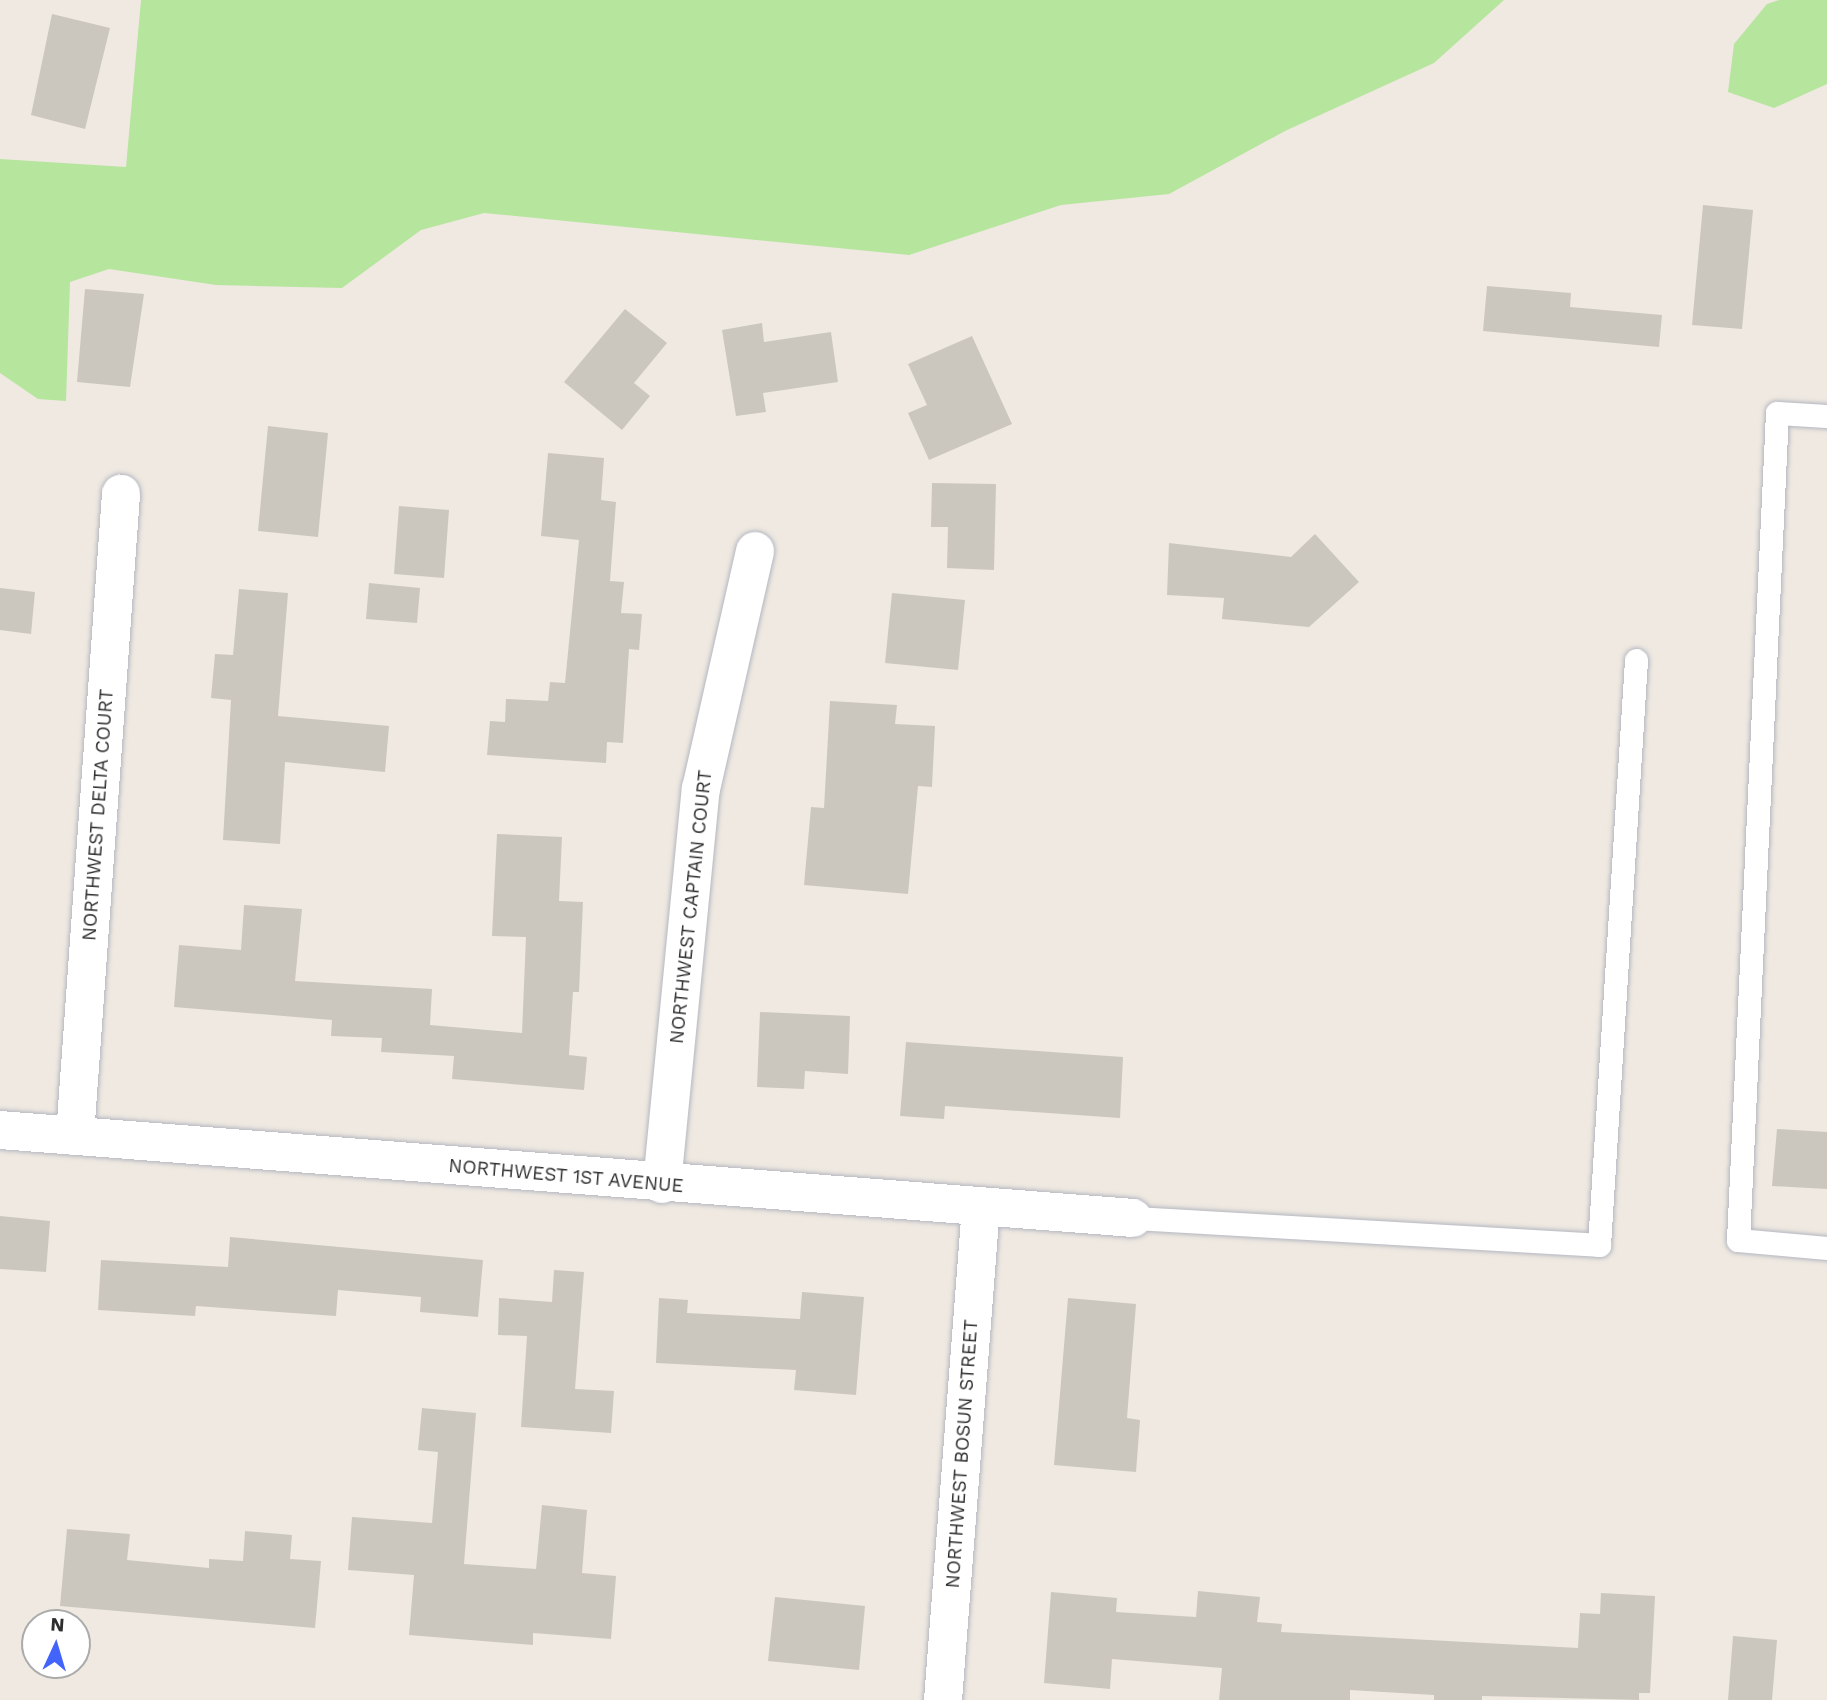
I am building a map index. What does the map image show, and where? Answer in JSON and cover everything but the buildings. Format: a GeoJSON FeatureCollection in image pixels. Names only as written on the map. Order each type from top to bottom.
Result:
{"type":"FeatureCollection","features":[{"type":"Feature","properties":{"kind":"street","name":"NORTHWEST DELTA COURT"},"geometry":{"type":"LineString","coordinates":[[75,1136],[121,494]]}},
{"type":"Feature","properties":{"kind":"street","name":"NORTHWEST CAPTAIN COURT"},"geometry":{"type":"LineString","coordinates":[[662,1184],[701,789],[755,551]]}},
{"type":"Feature","properties":{"kind":"street","name":"NORTHWEST 1ST AVENUE"},"geometry":{"type":"LineString","coordinates":[[0,1130],[662,1184],[1133,1218]]}},
{"type":"Feature","properties":{"kind":"street","name":"NORTHWEST BOSUN STREET"},"geometry":{"type":"LineString","coordinates":[[943,1700],[981,1208]]}},
{"type":"Feature","properties":{"kind":"lane"},"geometry":{"type":"LineString","coordinates":[[1827,416],[1777,413],[1738,1240],[1827,1248]]}},
{"type":"Feature","properties":{"kind":"lane"},"geometry":{"type":"LineString","coordinates":[[1133,1218],[1599,1245],[1636,660]]}},
{"type":"Feature","properties":{"kind":"green space"},"geometry":{"type":"Polygon","coordinates":[[[141,0],[1504,0],[1434,63],[1285,131],[1169,194],[1061,205],[909,255],[484,213],[421,230],[342,288],[216,285],[109,269],[70,282],[66,401],[38,399],[0,373],[0,159],[126,167],[141,0]]]}},
{"type":"Feature","properties":{"kind":"green space"},"geometry":{"type":"Polygon","coordinates":[[[1779,0],[1827,0],[1827,84],[1774,108],[1728,92],[1734,44],[1767,4],[1779,0]]]}}]}
